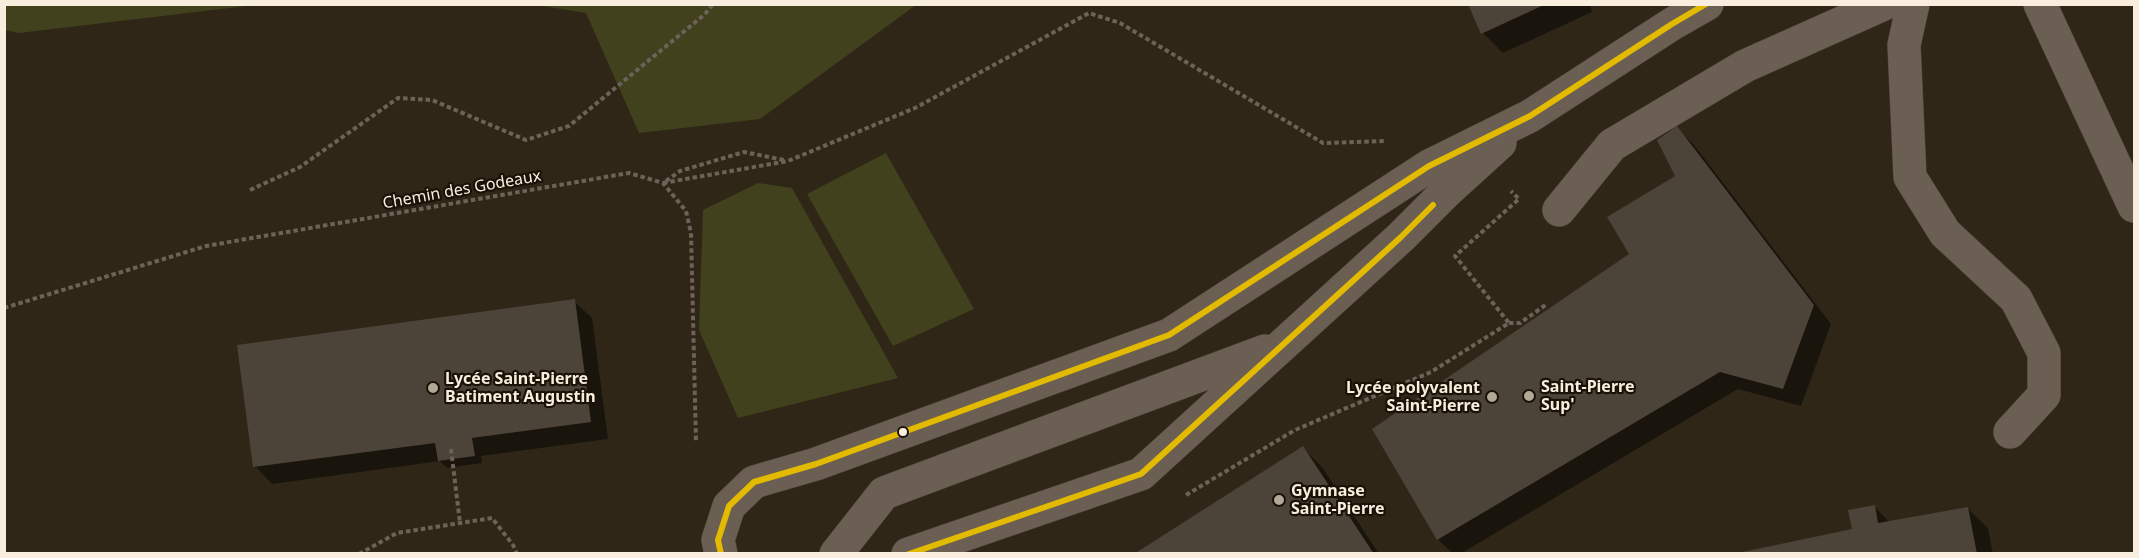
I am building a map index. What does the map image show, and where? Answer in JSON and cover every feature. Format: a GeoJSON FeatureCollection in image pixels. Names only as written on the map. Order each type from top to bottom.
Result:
{"type":"FeatureCollection","features":[{"type":"Feature","properties":{"kind":"street"},"geometry":{"type":"LineString","coordinates":[[721,554],[718,540],[729,506],[754,482],[816,464],[1169,335],[1429,166],[1530,116],[1672,24],[1707,4]]}},
{"type":"Feature","properties":{"kind":"street"},"geometry":{"type":"LineString","coordinates":[[1559,210],[1612,145],[1745,66],[1884,4]]}},
{"type":"Feature","properties":{"kind":"street"},"geometry":{"type":"LineString","coordinates":[[1913,4],[1904,45],[1910,177],[1945,233],[2016,299],[2044,353],[2044,395],[2010,432]]}},
{"type":"Feature","properties":{"kind":"street"},"geometry":{"type":"LineString","coordinates":[[2040,4],[2134,206]]}},
{"type":"Feature","properties":{"kind":"street"},"geometry":{"type":"LineString","coordinates":[[908,554],[1141,474],[1530,116]]}},
{"type":"Feature","properties":{"kind":"street"},"geometry":{"type":"LineString","coordinates":[[836,554],[884,493],[1281,346]]}},
{"type":"Feature","properties":{"kind":"path"},"geometry":{"type":"LineString","coordinates":[[250,190],[300,167],[398,98],[432,100],[526,140],[569,126],[704,15],[712,4]]}},
{"type":"Feature","properties":{"kind":"path"},"geometry":{"type":"LineString","coordinates":[[663,183],[788,161],[915,108],[1089,13],[1119,23],[1323,143],[1390,141],[1429,166]]}},
{"type":"Feature","properties":{"kind":"path"},"geometry":{"type":"LineString","coordinates":[[663,183],[680,171],[744,152],[788,161]]}},
{"type":"Feature","properties":{"kind":"path","name":"Chemin des Godeaux"},"geometry":{"type":"LineString","coordinates":[[4,308],[206,246],[629,172],[663,183]]}},
{"type":"Feature","properties":{"kind":"path"},"geometry":{"type":"LineString","coordinates":[[663,183],[686,211],[691,233],[696,443]]}},
{"type":"Feature","properties":{"kind":"path"},"geometry":{"type":"LineString","coordinates":[[1506,185],[1519,199],[1455,256],[1509,323]]}},
{"type":"Feature","properties":{"kind":"path"},"geometry":{"type":"LineString","coordinates":[[1295,430],[1431,372],[1509,323],[1520,323],[1548,304]]}},
{"type":"Feature","properties":{"kind":"path"},"geometry":{"type":"LineString","coordinates":[[451,449],[460,523]]}},
{"type":"Feature","properties":{"kind":"path"},"geometry":{"type":"LineString","coordinates":[[358,554],[397,533],[492,518],[513,545],[517,554]]}},
{"type":"Feature","properties":{"kind":"shaded area"},"geometry":{"type":"Polygon","coordinates":[[[5,4],[255,5],[19,33],[5,30],[5,4]]]}},
{"type":"Feature","properties":{"kind":"shaded area"},"geometry":{"type":"Polygon","coordinates":[[[537,5],[916,5],[760,119],[639,133],[586,13],[537,5]]]}},
{"type":"Feature","properties":{"kind":"shaded area"},"geometry":{"type":"Polygon","coordinates":[[[886,153],[974,309],[893,346],[807,194],[886,153]]]}},
{"type":"Feature","properties":{"kind":"shaded area"},"geometry":{"type":"Polygon","coordinates":[[[758,183],[792,188],[898,378],[738,418],[699,330],[703,210],[758,183]]]}},
{"type":"Feature","properties":{"kind":"building"},"geometry":{"type":"Polygon","coordinates":[[[1468,4],[1546,4],[1481,34],[1468,4]]]}},
{"type":"Feature","properties":{"kind":"building"},"geometry":{"type":"Polygon","coordinates":[[[1677,126],[1814,305],[1783,389],[1720,372],[1437,540],[1372,429],[1629,254],[1607,217],[1675,176],[1657,140],[1677,126]]]}},
{"type":"Feature","properties":{"kind":"building"},"geometry":{"type":"Polygon","coordinates":[[[575,299],[591,422],[472,438],[475,456],[438,461],[435,443],[253,467],[237,345],[575,299]]]}},
{"type":"Feature","properties":{"kind":"building","name":"Gymnase Saint-Pierre"},"geometry":{"type":"Polygon","coordinates":[[[1303,446],[1374,554],[1134,554],[1303,446]]]}},
{"type":"Feature","properties":{"kind":"building"},"geometry":{"type":"Polygon","coordinates":[[[1875,505],[1878,523],[1968,507],[1977,554],[1733,554],[1852,529],[1848,510],[1875,505]]]}},
{"type":"Feature","properties":{"kind":"transit line"},"geometry":{"type":"LineString","coordinates":[[721,554],[718,540],[729,506],[754,482],[816,464],[1169,335],[1429,166],[1530,116],[1706,4]]}},
{"type":"Feature","properties":{"kind":"transit line"},"geometry":{"type":"LineString","coordinates":[[909,554],[1141,474],[1401,237],[1433,205]]}},
{"type":"Feature","properties":{"kind":"place","name":"Lycée Saint-Pierre Batiment Augustin"},"geometry":{"type":"Point","coordinates":[433,388]}},
{"type":"Feature","properties":{"kind":"place","name":"Saint-Pierre Sup'"},"geometry":{"type":"Point","coordinates":[1529,396]}},
{"type":"Feature","properties":{"kind":"place","name":"Lycée polyvalent Saint-Pierre"},"geometry":{"type":"Point","coordinates":[1492,397]}},
{"type":"Feature","properties":{"kind":"place","name":"Gymnase Saint-Pierre"},"geometry":{"type":"Point","coordinates":[1279,500]}}]}
